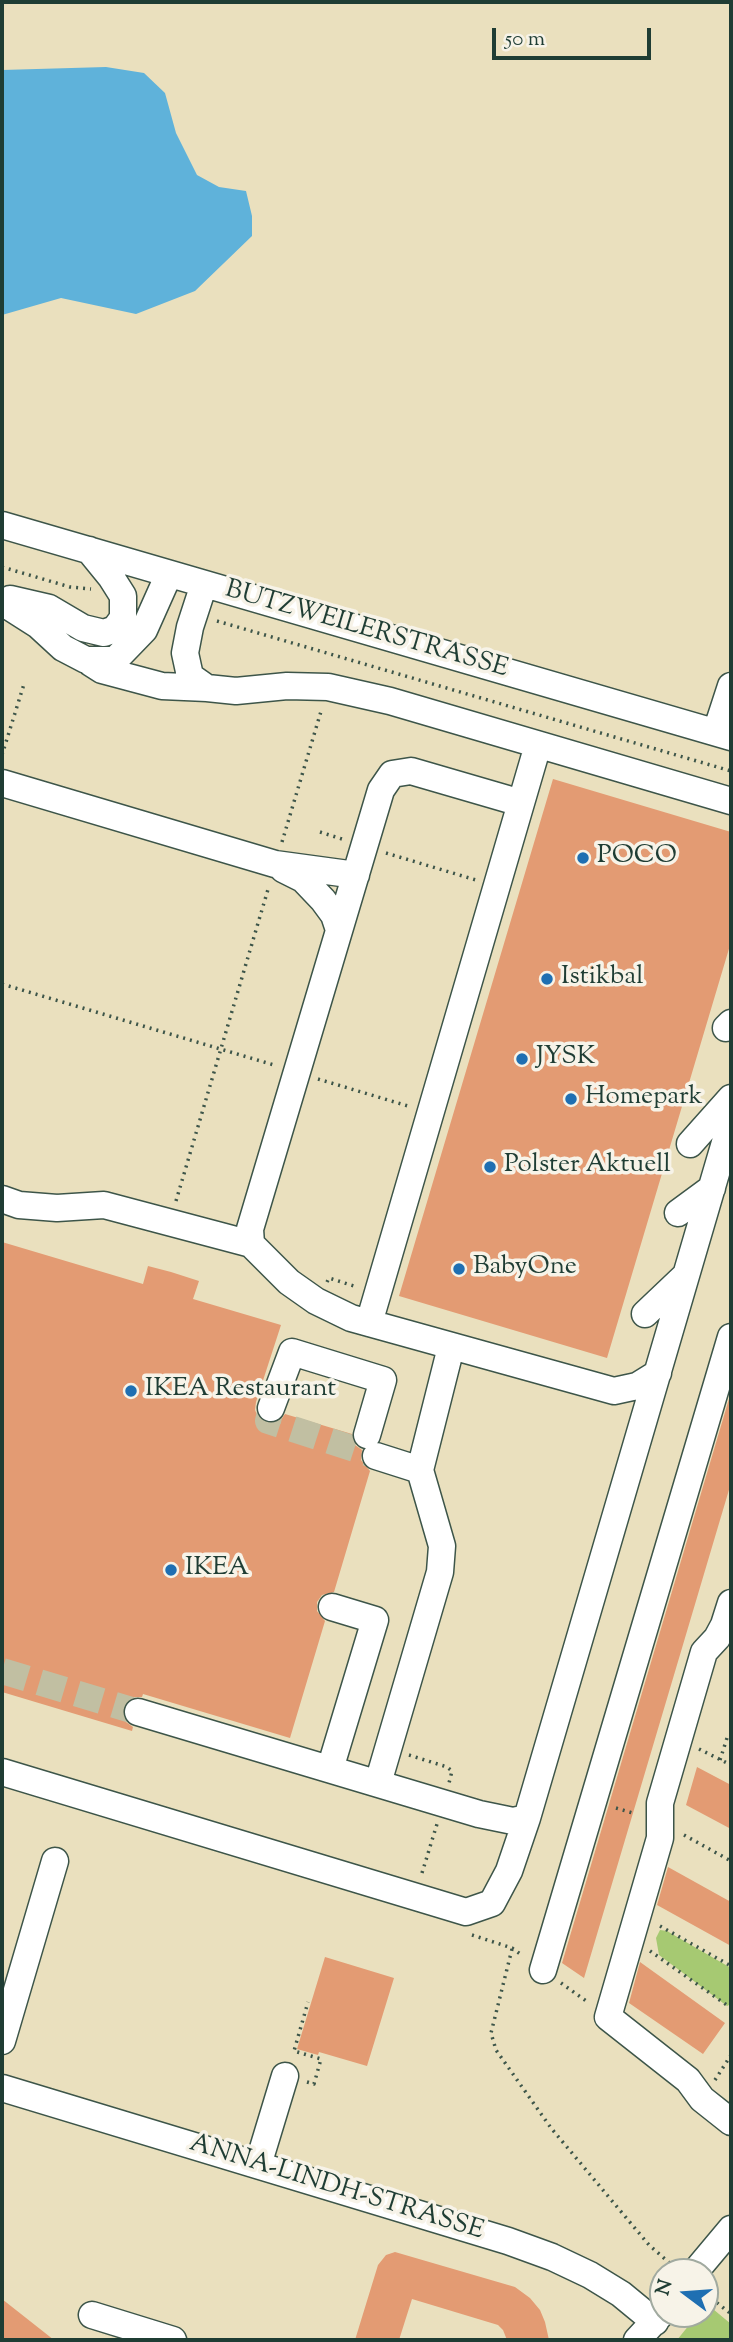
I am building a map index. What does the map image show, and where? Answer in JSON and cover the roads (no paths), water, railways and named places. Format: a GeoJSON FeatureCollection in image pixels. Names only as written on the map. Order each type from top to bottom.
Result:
{"type":"FeatureCollection","features":[{"type":"Feature","properties":{"kind":"street","name":"BUTZWEILERSTRASSE"},"geometry":{"type":"LineString","coordinates":[[2,524],[723,735]]}},
{"type":"Feature","properties":{"kind":"street"},"geometry":{"type":"LineString","coordinates":[[2,599],[49,608],[83,628],[104,633],[115,629],[123,618],[123,596],[89,550]]}},
{"type":"Feature","properties":{"kind":"street"},"geometry":{"type":"LineString","coordinates":[[86,660],[116,660],[144,630],[169,574]]}},
{"type":"Feature","properties":{"kind":"street"},"geometry":{"type":"LineString","coordinates":[[204,584],[184,653],[190,676],[207,688]]}},
{"type":"Feature","properties":{"kind":"street"},"geometry":{"type":"LineString","coordinates":[[2,599],[38,625],[63,648],[102,670],[162,685],[236,691],[286,686],[328,687],[390,701],[731,801]]}},
{"type":"Feature","properties":{"kind":"street"},"geometry":{"type":"LineString","coordinates":[[723,735],[731,686]]}},
{"type":"Feature","properties":{"kind":"street"},"geometry":{"type":"LineString","coordinates":[[369,1323],[538,745]]}},
{"type":"Feature","properties":{"kind":"street"},"geometry":{"type":"LineString","coordinates":[[251,1244],[250,1229],[381,790],[392,774],[411,771],[521,803]]}},
{"type":"Feature","properties":{"kind":"street"},"geometry":{"type":"LineString","coordinates":[[14,787],[275,864],[356,875]]}},
{"type":"Feature","properties":{"kind":"street"},"geometry":{"type":"LineString","coordinates":[[275,864],[303,879],[334,915],[339,930]]}},
{"type":"Feature","properties":{"kind":"street"},"geometry":{"type":"LineString","coordinates":[[690,1144],[731,1098]]}},
{"type":"Feature","properties":{"kind":"street"},"geometry":{"type":"LineString","coordinates":[[2,1772],[466,1912],[492,1903],[509,1871],[527,1818],[731,1122]]}},
{"type":"Feature","properties":{"kind":"street"},"geometry":{"type":"LineString","coordinates":[[678,1213],[712,1188]]}},
{"type":"Feature","properties":{"kind":"street"},"geometry":{"type":"LineString","coordinates":[[2,1199],[19,1205],[57,1208],[104,1205],[251,1244],[289,1282],[316,1301],[351,1318],[614,1391],[637,1387],[658,1373]]}},
{"type":"Feature","properties":{"kind":"street"},"geometry":{"type":"LineString","coordinates":[[645,1314],[687,1275]]}},
{"type":"Feature","properties":{"kind":"street"},"geometry":{"type":"LineString","coordinates":[[542,1970],[731,1337]]}},
{"type":"Feature","properties":{"kind":"street"},"geometry":{"type":"LineString","coordinates":[[377,1783],[440,1572],[442,1546],[420,1470],[451,1347]]}},
{"type":"Feature","properties":{"kind":"street"},"geometry":{"type":"LineString","coordinates":[[271,1408],[292,1352],[383,1380],[372,1446],[420,1470]]}},
{"type":"Feature","properties":{"kind":"street"},"geometry":{"type":"LineString","coordinates":[[614,1391],[632,1416],[634,1455]]}},
{"type":"Feature","properties":{"kind":"street"},"geometry":{"type":"LineString","coordinates":[[731,1603],[717,1638],[704,1652],[676,1745],[660,1803],[660,1838],[643,1938],[608,2017],[688,2080],[702,2099],[731,2122]]}},
{"type":"Feature","properties":{"kind":"street"},"geometry":{"type":"LineString","coordinates":[[330,1769],[375,1620],[332,1607]]}},
{"type":"Feature","properties":{"kind":"street"},"geometry":{"type":"LineString","coordinates":[[138,1712],[479,1814],[513,1821],[527,1818]]}},
{"type":"Feature","properties":{"kind":"street"},"geometry":{"type":"LineString","coordinates":[[2,2041],[55,1861]]}},
{"type":"Feature","properties":{"kind":"street"},"geometry":{"type":"LineString","coordinates":[[258,2165],[285,2076]]}},
{"type":"Feature","properties":{"kind":"street","name":"ANNA-LINDH-STRASSE"},"geometry":{"type":"LineString","coordinates":[[2,2088],[508,2241],[590,2275],[621,2294],[649,2323]]}},
{"type":"Feature","properties":{"kind":"street"},"geometry":{"type":"LineString","coordinates":[[707,2258],[731,2229]]}},
{"type":"Feature","properties":{"kind":"street"},"geometry":{"type":"LineString","coordinates":[[92,2315],[129,2334],[173,2340]]}},
{"type":"Feature","properties":{"kind":"water"},"geometry":{"type":"Polygon","coordinates":[[[106,67],[144,73],[165,93],[176,133],[197,175],[219,187],[246,191],[252,216],[252,236],[195,291],[136,314],[61,298],[2,315],[2,70],[106,67]]]}},
{"type":"Feature","properties":{"kind":"tunnel"},"geometry":{"type":"LineString","coordinates":[[271,1408],[268,1421],[376,1456]]}},
{"type":"Feature","properties":{"kind":"tunnel"},"geometry":{"type":"LineString","coordinates":[[2,1671],[138,1712]]}},
{"type":"Feature","properties":{"kind":"place","name":"POCO"},"geometry":{"type":"Point","coordinates":[583,858]}},
{"type":"Feature","properties":{"kind":"place","name":"Istikbal"},"geometry":{"type":"Point","coordinates":[547,979]}},
{"type":"Feature","properties":{"kind":"place","name":"JYSK"},"geometry":{"type":"Point","coordinates":[522,1059]}},
{"type":"Feature","properties":{"kind":"place","name":"Homepark"},"geometry":{"type":"Point","coordinates":[571,1099]}},
{"type":"Feature","properties":{"kind":"place","name":"Polster Aktuell"},"geometry":{"type":"Point","coordinates":[490,1167]}},
{"type":"Feature","properties":{"kind":"place","name":"BabyOne"},"geometry":{"type":"Point","coordinates":[459,1269]}},
{"type":"Feature","properties":{"kind":"place","name":"IKEA Restaurant"},"geometry":{"type":"Point","coordinates":[131,1391]}},
{"type":"Feature","properties":{"kind":"place","name":"IKEA"},"geometry":{"type":"Point","coordinates":[171,1570]}}]}
